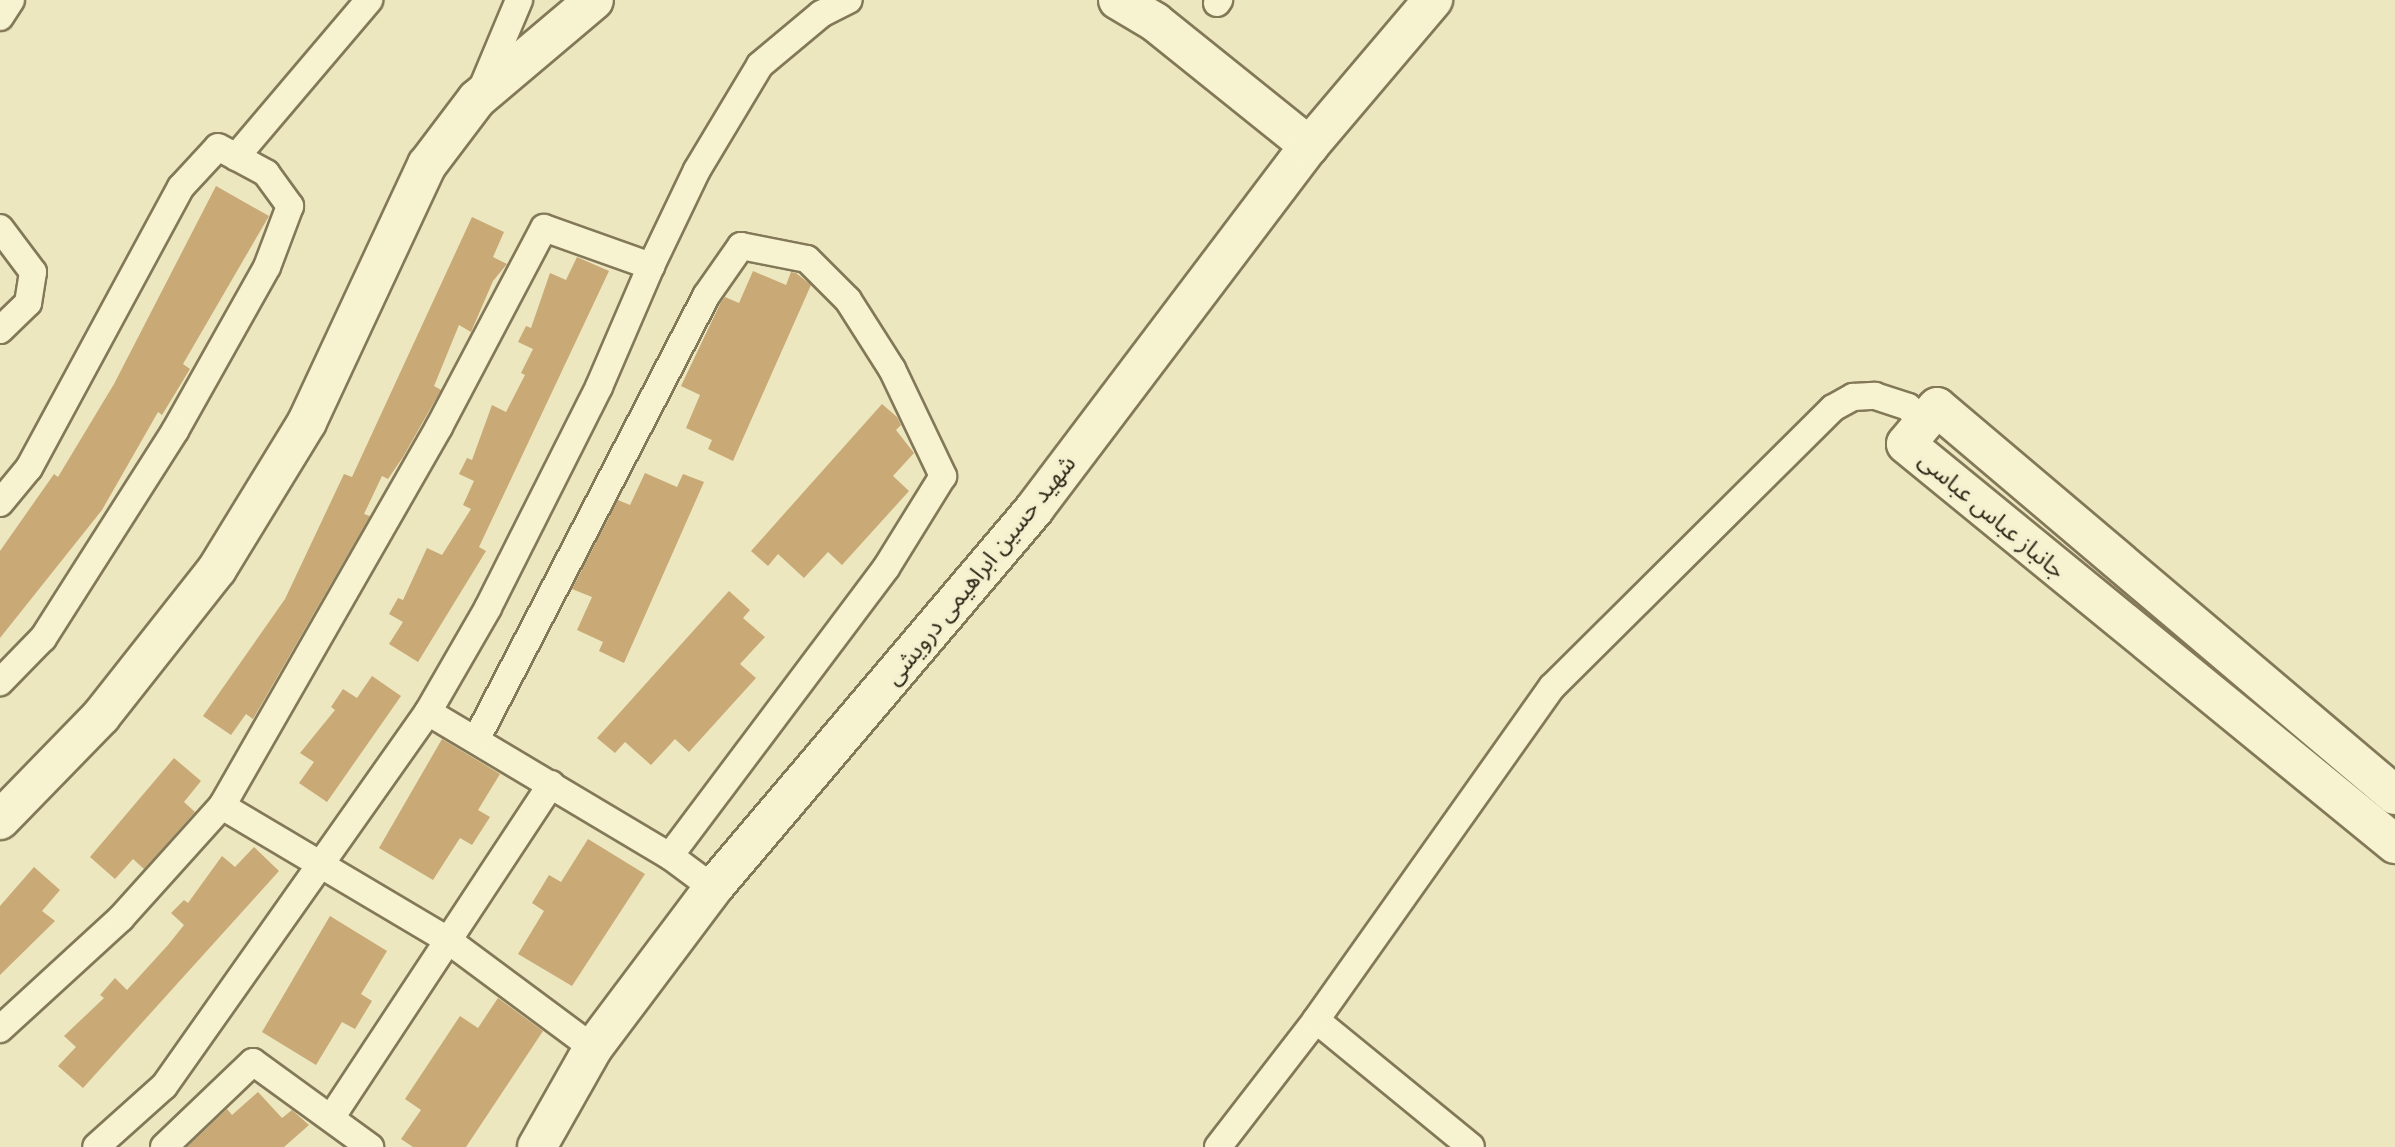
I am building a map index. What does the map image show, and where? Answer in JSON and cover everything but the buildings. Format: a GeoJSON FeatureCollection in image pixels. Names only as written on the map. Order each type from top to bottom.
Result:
{"type":"FeatureCollection","features":[{"type":"Feature","properties":{"kind":"street"},"geometry":{"type":"LineString","coordinates":[[0,17],[11,0]]}},
{"type":"Feature","properties":{"kind":"street"},"geometry":{"type":"LineString","coordinates":[[236,157],[369,0]]}},
{"type":"Feature","properties":{"kind":"street"},"geometry":{"type":"LineString","coordinates":[[477,99],[519,0]]}},
{"type":"Feature","properties":{"kind":"street"},"geometry":{"type":"LineString","coordinates":[[0,820],[101,716],[217,569],[307,422],[427,165],[477,99],[594,0]]}},
{"type":"Feature","properties":{"kind":"street"},"geometry":{"type":"LineString","coordinates":[[96,1147],[164,1086],[428,712],[488,608],[599,387],[651,266],[697,170],[760,65],[821,14],[849,0]]}},
{"type":"Feature","properties":{"kind":"street"},"geometry":{"type":"LineString","coordinates":[[1118,0],[1155,22],[1309,146]]}},
{"type":"Feature","properties":{"kind":"street","name":"شهید حسین ابراهیمی درویشی"},"geometry":{"type":"LineString","coordinates":[[537,1147],[593,1048],[713,888],[1035,508],[1309,146],[1433,0]]}},
{"type":"Feature","properties":{"kind":"street"},"geometry":{"type":"LineString","coordinates":[[0,503],[36,455],[181,187],[218,147],[266,173],[290,206],[267,267],[167,444],[43,638],[0,682]]}},
{"type":"Feature","properties":{"kind":"street"},"geometry":{"type":"LineString","coordinates":[[0,228],[33,272],[28,303],[0,330]]}},
{"type":"Feature","properties":{"kind":"street"},"geometry":{"type":"LineString","coordinates":[[0,1029],[121,918],[222,806],[439,427],[544,228],[651,266]]}},
{"type":"Feature","properties":{"kind":"street"},"geometry":{"type":"LineString","coordinates":[[477,738],[706,296],[741,246],[807,259],[848,300],[892,369],[943,476],[886,568],[670,856]]}},
{"type":"Feature","properties":{"kind":"street"},"geometry":{"type":"LineString","coordinates":[[1218,1147],[1316,1020],[1552,687],[1798,440],[1853,397],[1875,396],[1908,407],[1923,423]]}},
{"type":"Feature","properties":{"kind":"street","name":"جانباز عباس عباسی"},"geometry":{"type":"LineString","coordinates":[[2395,795],[1937,407],[1906,444],[2395,844]]}},
{"type":"Feature","properties":{"kind":"street"},"geometry":{"type":"LineString","coordinates":[[2112,613],[2140,579]]}},
{"type":"Feature","properties":{"kind":"street"},"geometry":{"type":"LineString","coordinates":[[428,712],[477,738],[670,856],[713,888]]}},
{"type":"Feature","properties":{"kind":"street"},"geometry":{"type":"LineString","coordinates":[[331,1118],[551,784]]}},
{"type":"Feature","properties":{"kind":"street"},"geometry":{"type":"LineString","coordinates":[[222,806],[449,941],[593,1048]]}},
{"type":"Feature","properties":{"kind":"street"},"geometry":{"type":"LineString","coordinates":[[1316,1020],[1471,1147]]}},
{"type":"Feature","properties":{"kind":"street"},"geometry":{"type":"LineString","coordinates":[[164,1147],[253,1062],[370,1147]]}}]}
